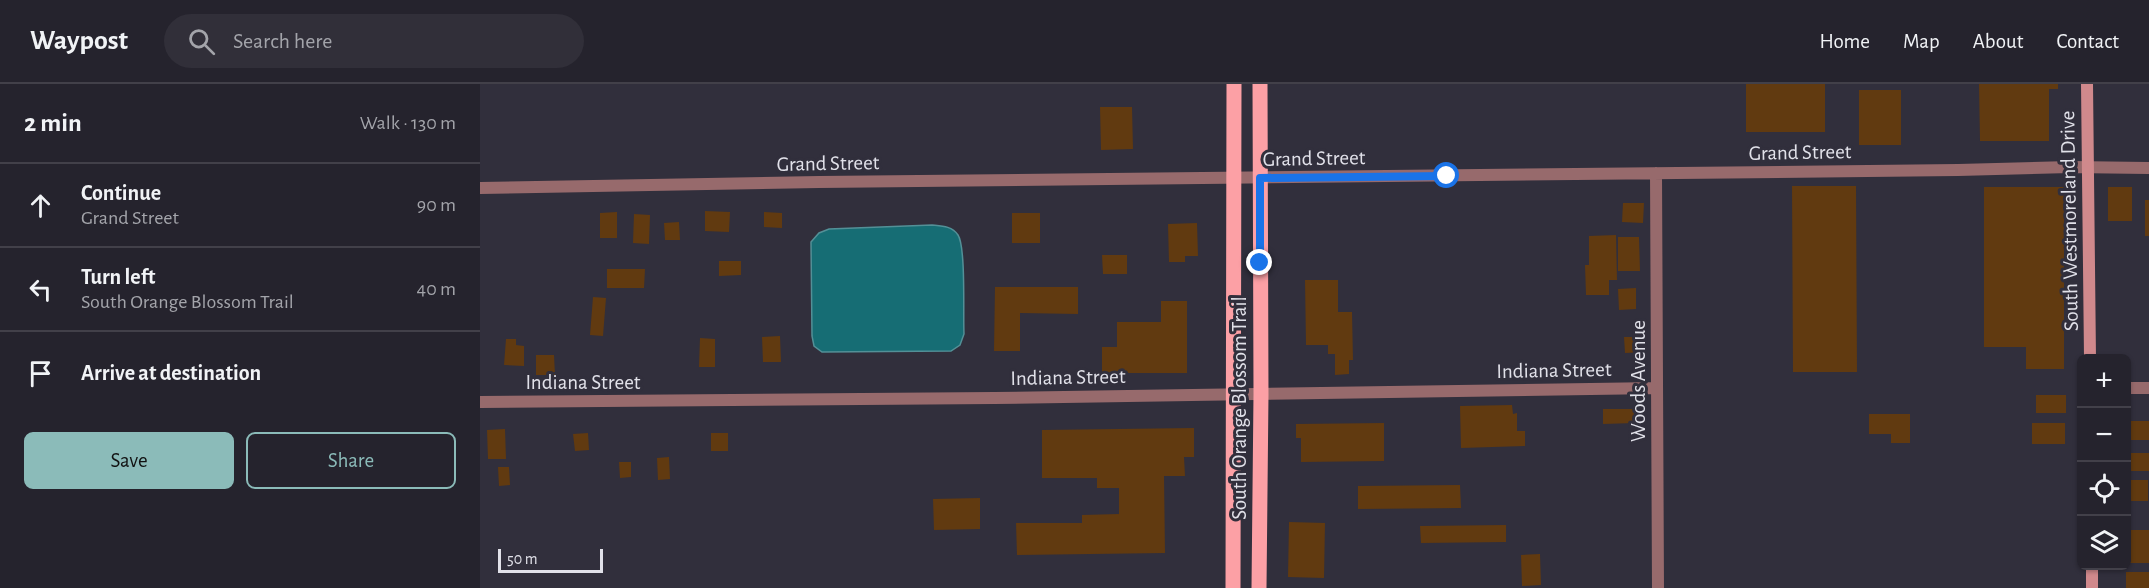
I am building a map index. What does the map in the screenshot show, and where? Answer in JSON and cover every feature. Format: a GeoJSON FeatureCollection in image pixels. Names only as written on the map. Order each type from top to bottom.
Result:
{"type":"FeatureCollection","features":[{"type":"Feature","properties":{"kind":"main road","name":"South Orange Blossom Trail"},"geometry":{"type":"LineString","coordinates":[[1233,588],[1234,84]]}},
{"type":"Feature","properties":{"kind":"main road","name":"South Orange Blossom Trail"},"geometry":{"type":"LineString","coordinates":[[1259,588],[1260,84]]}},
{"type":"Feature","properties":{"kind":"street","name":"South Westmoreland Drive"},"geometry":{"type":"LineString","coordinates":[[2087,84],[2090,354]]}},
{"type":"Feature","properties":{"kind":"street","name":"Grand Street"},"geometry":{"type":"LineString","coordinates":[[480,188],[2149,168]]}},
{"type":"Feature","properties":{"kind":"street","name":"Woods Avenue"},"geometry":{"type":"LineString","coordinates":[[1656,173],[1658,588]]}},
{"type":"Feature","properties":{"kind":"street","name":"Indiana Street"},"geometry":{"type":"LineString","coordinates":[[480,402],[1657,388]]}},
{"type":"Feature","properties":{"kind":"street"},"geometry":{"type":"LineString","coordinates":[[2131,388],[2149,388]]}},
{"type":"Feature","properties":{"kind":"street"},"geometry":{"type":"LineString","coordinates":[[2092,570],[2092,588]]}},
{"type":"Feature","properties":{"kind":"water"},"geometry":{"type":"Polygon","coordinates":[[[932,225],[953,230],[961,242],[964,334],[960,345],[951,351],[822,352],[814,346],[811,242],[819,233],[829,229],[932,225]]]}},
{"type":"Feature","properties":{"kind":"building"},"geometry":{"type":"Polygon","coordinates":[[[1746,84],[1825,84],[1825,132],[1746,132],[1746,84]]]}},
{"type":"Feature","properties":{"kind":"building"},"geometry":{"type":"Polygon","coordinates":[[[1979,84],[2058,84],[2058,89],[2049,89],[2049,141],[1980,141],[1979,84]]]}},
{"type":"Feature","properties":{"kind":"building"},"geometry":{"type":"Polygon","coordinates":[[[1859,90],[1901,90],[1901,145],[1859,145],[1859,90]]]}},
{"type":"Feature","properties":{"kind":"building"},"geometry":{"type":"Polygon","coordinates":[[[1100,107],[1132,107],[1133,149],[1101,150],[1100,107]]]}},
{"type":"Feature","properties":{"kind":"building"},"geometry":{"type":"Polygon","coordinates":[[[1792,186],[1856,186],[1857,372],[1793,372],[1792,186]]]}},
{"type":"Feature","properties":{"kind":"building"},"geometry":{"type":"Polygon","coordinates":[[[1984,187],[2064,187],[2064,369],[2026,369],[2026,347],[1984,347],[1984,187]]]}},
{"type":"Feature","properties":{"kind":"building"},"geometry":{"type":"Polygon","coordinates":[[[2108,187],[2132,187],[2132,221],[2108,221],[2108,187]]]}},
{"type":"Feature","properties":{"kind":"building"},"geometry":{"type":"Polygon","coordinates":[[[2145,200],[2149,200],[2149,236],[2145,236],[2145,200]]]}},
{"type":"Feature","properties":{"kind":"building"},"geometry":{"type":"Polygon","coordinates":[[[1623,203],[1644,203],[1643,223],[1622,222],[1623,203]]]}},
{"type":"Feature","properties":{"kind":"building"},"geometry":{"type":"Polygon","coordinates":[[[705,211],[730,212],[729,232],[705,231],[705,211]]]}},
{"type":"Feature","properties":{"kind":"building"},"geometry":{"type":"Polygon","coordinates":[[[617,212],[617,238],[600,238],[600,213],[617,212]]]}},
{"type":"Feature","properties":{"kind":"building"},"geometry":{"type":"Polygon","coordinates":[[[764,212],[782,213],[782,228],[764,227],[764,212]]]}},
{"type":"Feature","properties":{"kind":"building"},"geometry":{"type":"Polygon","coordinates":[[[1012,213],[1040,213],[1040,243],[1012,243],[1012,213]]]}},
{"type":"Feature","properties":{"kind":"building"},"geometry":{"type":"Polygon","coordinates":[[[634,214],[650,215],[649,244],[633,243],[634,214]]]}},
{"type":"Feature","properties":{"kind":"building"},"geometry":{"type":"Polygon","coordinates":[[[679,222],[680,240],[665,240],[664,223],[679,222]]]}},
{"type":"Feature","properties":{"kind":"building"},"geometry":{"type":"Polygon","coordinates":[[[1197,223],[1198,256],[1185,256],[1185,262],[1169,262],[1168,224],[1197,223]]]}},
{"type":"Feature","properties":{"kind":"building"},"geometry":{"type":"Polygon","coordinates":[[[1616,235],[1617,280],[1609,280],[1609,295],[1586,295],[1585,265],[1589,265],[1589,236],[1616,235]]]}},
{"type":"Feature","properties":{"kind":"building"},"geometry":{"type":"Polygon","coordinates":[[[1618,237],[1639,237],[1640,271],[1618,271],[1618,237]]]}},
{"type":"Feature","properties":{"kind":"building"},"geometry":{"type":"Polygon","coordinates":[[[1102,255],[1127,255],[1127,274],[1103,274],[1102,255]]]}},
{"type":"Feature","properties":{"kind":"building"},"geometry":{"type":"Polygon","coordinates":[[[719,261],[741,261],[741,275],[719,276],[719,261]]]}},
{"type":"Feature","properties":{"kind":"building"},"geometry":{"type":"Polygon","coordinates":[[[607,269],[645,269],[644,288],[607,288],[607,269]]]}},
{"type":"Feature","properties":{"kind":"building"},"geometry":{"type":"Polygon","coordinates":[[[1305,280],[1338,280],[1338,312],[1352,312],[1353,360],[1349,360],[1349,374],[1335,375],[1335,354],[1328,354],[1328,345],[1306,345],[1305,280]]]}},
{"type":"Feature","properties":{"kind":"building"},"geometry":{"type":"Polygon","coordinates":[[[995,287],[1078,287],[1078,314],[1020,313],[1020,351],[994,351],[995,287]]]}},
{"type":"Feature","properties":{"kind":"building"},"geometry":{"type":"Polygon","coordinates":[[[1636,288],[1636,309],[1619,310],[1618,289],[1636,288]]]}},
{"type":"Feature","properties":{"kind":"building"},"geometry":{"type":"Polygon","coordinates":[[[593,297],[606,298],[603,336],[590,335],[593,297]]]}},
{"type":"Feature","properties":{"kind":"building"},"geometry":{"type":"Polygon","coordinates":[[[1161,301],[1187,301],[1187,373],[1102,373],[1102,347],[1117,347],[1117,322],[1161,322],[1161,301]]]}},
{"type":"Feature","properties":{"kind":"building"},"geometry":{"type":"Polygon","coordinates":[[[780,336],[781,362],[763,362],[762,337],[780,336]]]}},
{"type":"Feature","properties":{"kind":"building"},"geometry":{"type":"Polygon","coordinates":[[[1624,337],[1645,337],[1646,352],[1625,353],[1624,337]]]}},
{"type":"Feature","properties":{"kind":"building"},"geometry":{"type":"Polygon","coordinates":[[[700,338],[715,339],[715,367],[699,367],[700,338]]]}},
{"type":"Feature","properties":{"kind":"building"},"geometry":{"type":"Polygon","coordinates":[[[506,339],[516,339],[516,345],[524,346],[524,366],[504,365],[506,339]]]}},
{"type":"Feature","properties":{"kind":"building"},"geometry":{"type":"Polygon","coordinates":[[[536,355],[554,355],[555,375],[536,375],[536,355]]]}},
{"type":"Feature","properties":{"kind":"building"},"geometry":{"type":"Polygon","coordinates":[[[2036,395],[2066,395],[2066,413],[2036,413],[2036,395]]]}},
{"type":"Feature","properties":{"kind":"building"},"geometry":{"type":"Polygon","coordinates":[[[1512,405],[1513,414],[1517,413],[1517,431],[1525,431],[1525,446],[1461,448],[1460,406],[1512,405]]]}},
{"type":"Feature","properties":{"kind":"building"},"geometry":{"type":"Polygon","coordinates":[[[1603,409],[1635,409],[1635,423],[1603,424],[1603,409]]]}},
{"type":"Feature","properties":{"kind":"building"},"geometry":{"type":"Polygon","coordinates":[[[1869,414],[1910,414],[1910,443],[1891,443],[1891,434],[1869,434],[1869,414]]]}},
{"type":"Feature","properties":{"kind":"building"},"geometry":{"type":"Polygon","coordinates":[[[2131,421],[2149,421],[2149,440],[2131,440],[2131,421]]]}},
{"type":"Feature","properties":{"kind":"building"},"geometry":{"type":"Polygon","coordinates":[[[1384,423],[1384,461],[1301,462],[1301,438],[1296,438],[1296,424],[1384,423]]]}},
{"type":"Feature","properties":{"kind":"building"},"geometry":{"type":"Polygon","coordinates":[[[2032,423],[2065,423],[2065,444],[2032,444],[2032,423]]]}},
{"type":"Feature","properties":{"kind":"building"},"geometry":{"type":"Polygon","coordinates":[[[1194,428],[1194,457],[1184,457],[1185,476],[1164,476],[1165,553],[1017,555],[1016,523],[1082,523],[1082,515],[1119,514],[1119,488],[1097,488],[1097,478],[1042,478],[1042,430],[1194,428]]]}},
{"type":"Feature","properties":{"kind":"building"},"geometry":{"type":"Polygon","coordinates":[[[505,429],[506,459],[488,459],[487,430],[505,429]]]}},
{"type":"Feature","properties":{"kind":"building"},"geometry":{"type":"Polygon","coordinates":[[[588,433],[589,450],[575,451],[573,434],[588,433]]]}},
{"type":"Feature","properties":{"kind":"building"},"geometry":{"type":"Polygon","coordinates":[[[711,433],[728,433],[728,451],[711,451],[711,433]]]}},
{"type":"Feature","properties":{"kind":"building"},"geometry":{"type":"Polygon","coordinates":[[[2131,453],[2149,453],[2149,471],[2131,471],[2131,453]]]}},
{"type":"Feature","properties":{"kind":"building"},"geometry":{"type":"Polygon","coordinates":[[[669,457],[670,479],[658,480],[657,458],[669,457]]]}},
{"type":"Feature","properties":{"kind":"building"},"geometry":{"type":"Polygon","coordinates":[[[619,462],[631,462],[631,477],[620,478],[619,462]]]}},
{"type":"Feature","properties":{"kind":"building"},"geometry":{"type":"Polygon","coordinates":[[[498,467],[509,467],[510,485],[499,486],[498,467]]]}},
{"type":"Feature","properties":{"kind":"building"},"geometry":{"type":"Polygon","coordinates":[[[2131,480],[2148,480],[2148,501],[2131,501],[2131,480]]]}},
{"type":"Feature","properties":{"kind":"building"},"geometry":{"type":"Polygon","coordinates":[[[1460,485],[1461,508],[1358,509],[1358,486],[1460,485]]]}},
{"type":"Feature","properties":{"kind":"building"},"geometry":{"type":"Polygon","coordinates":[[[980,498],[980,529],[934,530],[933,499],[980,498]]]}},
{"type":"Feature","properties":{"kind":"building"},"geometry":{"type":"Polygon","coordinates":[[[1289,522],[1325,523],[1324,578],[1288,577],[1289,522]]]}},
{"type":"Feature","properties":{"kind":"building"},"geometry":{"type":"Polygon","coordinates":[[[1506,525],[1506,542],[1421,543],[1420,526],[1506,525]]]}},
{"type":"Feature","properties":{"kind":"building"},"geometry":{"type":"Polygon","coordinates":[[[2131,530],[2149,530],[2149,563],[2131,563],[2131,530]]]}},
{"type":"Feature","properties":{"kind":"building"},"geometry":{"type":"Polygon","coordinates":[[[1540,554],[1541,585],[1522,586],[1521,555],[1540,554]]]}},
{"type":"Feature","properties":{"kind":"building"},"geometry":{"type":"Polygon","coordinates":[[[2126,572],[2149,572],[2149,588],[2126,588],[2126,572]]]}},
{"type":"Feature","properties":{"kind":"route"},"geometry":{"type":"LineString","coordinates":[[1260,263],[1260,178],[1447,176]]}}]}
